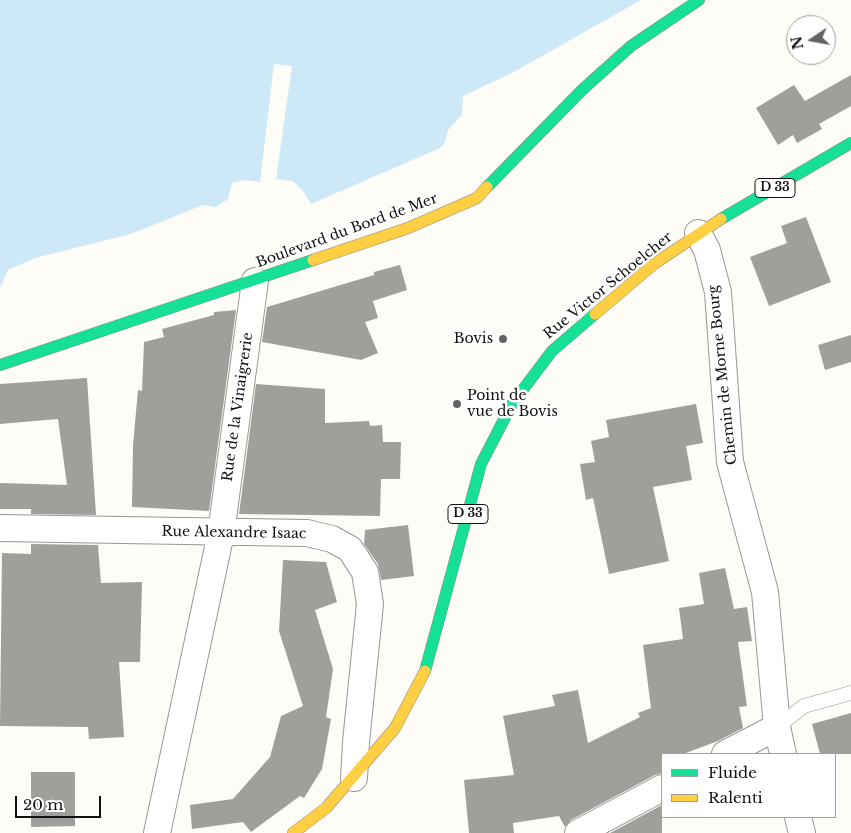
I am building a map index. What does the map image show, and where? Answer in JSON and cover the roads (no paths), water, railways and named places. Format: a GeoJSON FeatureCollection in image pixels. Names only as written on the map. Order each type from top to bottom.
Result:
{"type":"FeatureCollection","features":[{"type":"Feature","properties":{"kind":"main road","name":"Boulevard du Bord de Mer"},"geometry":{"type":"LineString","coordinates":[[0,365],[255,281],[408,228],[477,198],[582,90],[631,46],[699,0]]}},
{"type":"Feature","properties":{"kind":"main road","name":"D 33"},"geometry":{"type":"LineString","coordinates":[[698,233],[851,143]]}},
{"type":"Feature","properties":{"kind":"main road","name":"Rue Victor Schoelcher"},"geometry":{"type":"LineString","coordinates":[[293,833],[326,808],[354,778],[395,728],[428,666],[481,464],[512,404],[552,351],[654,264],[698,233]]}},
{"type":"Feature","properties":{"kind":"street","name":"Chemin de Morne Bourg"},"geometry":{"type":"LineString","coordinates":[[698,233],[707,250],[718,292],[730,462],[766,592],[776,727],[783,753]]}},
{"type":"Feature","properties":{"kind":"street","name":"Rue de la Vinaigrerie"},"geometry":{"type":"LineString","coordinates":[[157,833],[221,533],[255,281]]}},
{"type":"Feature","properties":{"kind":"street","name":"Rue Alexandre Isaac"},"geometry":{"type":"LineString","coordinates":[[0,528],[307,533],[332,538],[350,549],[365,572],[370,604],[354,778]]}},
{"type":"Feature","properties":{"kind":"street"},"geometry":{"type":"LineString","coordinates":[[727,753],[776,727]]}},
{"type":"Feature","properties":{"kind":"street"},"geometry":{"type":"LineString","coordinates":[[578,833],[661,789]]}},
{"type":"Feature","properties":{"kind":"street"},"geometry":{"type":"LineString","coordinates":[[798,818],[802,833]]}},
{"type":"Feature","properties":{"kind":"lane"},"geometry":{"type":"LineString","coordinates":[[776,727],[804,706],[851,693]]}},
{"type":"Feature","properties":{"kind":"water"},"geometry":{"type":"Polygon","coordinates":[[[0,0],[641,0],[512,73],[463,96],[462,115],[448,130],[445,142],[440,148],[311,204],[303,191],[293,181],[276,179],[260,182],[245,180],[232,183],[228,199],[216,207],[203,205],[131,234],[35,258],[8,270],[0,288],[0,0]]]}},
{"type":"Feature","properties":{"kind":"place","name":"Bovis"},"geometry":{"type":"Point","coordinates":[503,339]}},
{"type":"Feature","properties":{"kind":"place","name":"Point de vue de Bovis"},"geometry":{"type":"Point","coordinates":[457,404]}}]}
